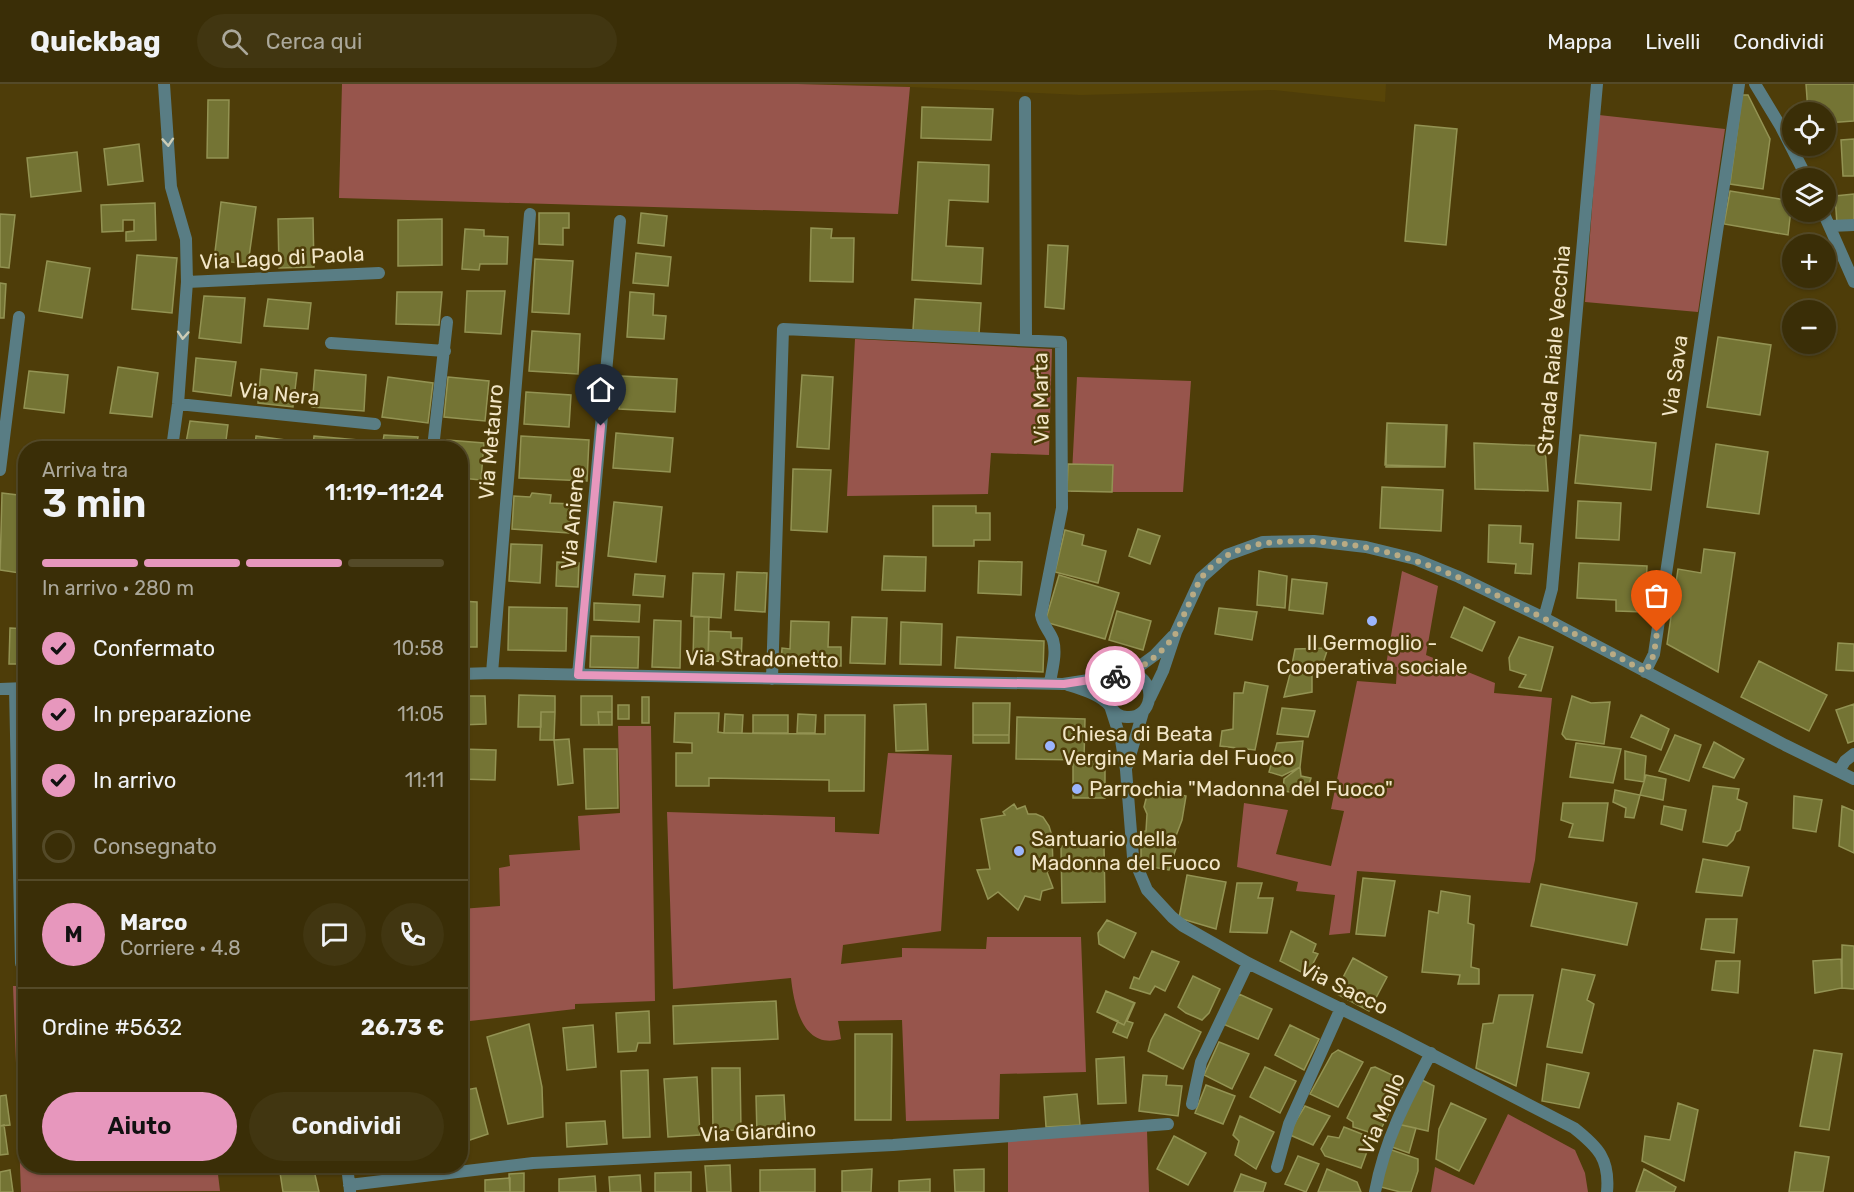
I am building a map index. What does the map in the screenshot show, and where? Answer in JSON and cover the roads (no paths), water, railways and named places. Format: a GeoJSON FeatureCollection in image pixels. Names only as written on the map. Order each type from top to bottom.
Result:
{"type":"FeatureCollection","features":[{"type":"Feature","properties":{"kind":"street"},"geometry":{"type":"LineString","coordinates":[[164,84],[171,187],[186,239],[187,282],[173,441]]}},
{"type":"Feature","properties":{"kind":"street","name":"Strada Raiale Vecchia"},"geometry":{"type":"LineString","coordinates":[[1544,618],[1552,589],[1597,84]]}},
{"type":"Feature","properties":{"kind":"street","name":"Via Sava"},"geometry":{"type":"LineString","coordinates":[[1646,672],[1654,654],[1739,84]]}},
{"type":"Feature","properties":{"kind":"street"},"geometry":{"type":"LineString","coordinates":[[1755,84],[1802,168]]}},
{"type":"Feature","properties":{"kind":"street","name":"Via Marta"},"geometry":{"type":"LineString","coordinates":[[1025,102],[1026,340],[1061,342],[1062,508],[1041,615],[1043,625],[1052,638],[1055,654],[1050,683]]}},
{"type":"Feature","properties":{"kind":"street","name":"Via Metauro"},"geometry":{"type":"LineString","coordinates":[[492,673],[530,213]]}},
{"type":"Feature","properties":{"kind":"street","name":"Via Aniene"},"geometry":{"type":"LineString","coordinates":[[578,675],[620,221]]}},
{"type":"Feature","properties":{"kind":"street"},"geometry":{"type":"LineString","coordinates":[[1828,222],[1854,282]]}},
{"type":"Feature","properties":{"kind":"street"},"geometry":{"type":"LineString","coordinates":[[1830,226],[1854,225]]}},
{"type":"Feature","properties":{"kind":"street","name":"Via Lago di Paola"},"geometry":{"type":"LineString","coordinates":[[187,282],[379,273]]}},
{"type":"Feature","properties":{"kind":"street"},"geometry":{"type":"LineString","coordinates":[[0,470],[19,317]]}},
{"type":"Feature","properties":{"kind":"street"},"geometry":{"type":"LineString","coordinates":[[434,441],[447,322]]}},
{"type":"Feature","properties":{"kind":"street"},"geometry":{"type":"LineString","coordinates":[[772,679],[783,329],[1026,340]]}},
{"type":"Feature","properties":{"kind":"street"},"geometry":{"type":"LineString","coordinates":[[331,343],[445,351]]}},
{"type":"Feature","properties":{"kind":"street","name":"Via Nera"},"geometry":{"type":"LineString","coordinates":[[178,404],[375,424]]}},
{"type":"Feature","properties":{"kind":"street","name":"Via Stradonetto"},"geometry":{"type":"LineString","coordinates":[[1150,699],[1163,671],[1176,632],[1201,578],[1213,566],[1227,555],[1263,542],[1314,541],[1366,547],[1415,559],[1459,577],[1544,618],[1854,779]]}},
{"type":"Feature","properties":{"kind":"street","name":"Via Stradonetto"},"geometry":{"type":"LineString","coordinates":[[468,674],[1064,684],[1125,675],[1155,656],[1176,632]]}},
{"type":"Feature","properties":{"kind":"street"},"geometry":{"type":"LineString","coordinates":[[1125,675],[1138,676],[1145,682],[1150,699],[1143,711],[1133,717],[1127,717],[1115,713],[1110,706],[1107,692],[1116,678],[1125,675]]}},
{"type":"Feature","properties":{"kind":"street","name":"Via Stradonetto"},"geometry":{"type":"LineString","coordinates":[[1064,684],[1087,691],[1110,706]]}},
{"type":"Feature","properties":{"kind":"street"},"geometry":{"type":"LineString","coordinates":[[0,689],[18,689]]}},
{"type":"Feature","properties":{"kind":"street","name":"Via Sacco"},"geometry":{"type":"LineString","coordinates":[[1110,706],[1119,732],[1126,770],[1131,846],[1136,868],[1147,890],[1172,917],[1183,926],[1248,963],[1431,1053],[1574,1128],[1603,1156],[1608,1175],[1607,1192]]}},
{"type":"Feature","properties":{"kind":"street","name":"Via Sacco"},"geometry":{"type":"LineString","coordinates":[[1126,770],[1143,711]]}},
{"type":"Feature","properties":{"kind":"street"},"geometry":{"type":"LineString","coordinates":[[1839,771],[1845,761],[1854,754]]}},
{"type":"Feature","properties":{"kind":"street"},"geometry":{"type":"LineString","coordinates":[[1192,1104],[1201,1062],[1248,963]]}},
{"type":"Feature","properties":{"kind":"street"},"geometry":{"type":"LineString","coordinates":[[1277,1167],[1289,1124],[1341,1008]]}},
{"type":"Feature","properties":{"kind":"street","name":"Via Mollo"},"geometry":{"type":"LineString","coordinates":[[1376,1192],[1381,1163],[1396,1120],[1431,1053]]}},
{"type":"Feature","properties":{"kind":"street","name":"Via Giardino"},"geometry":{"type":"LineString","coordinates":[[468,1172],[533,1163],[884,1145],[1168,1124]]}},
{"type":"Feature","properties":{"kind":"street"},"geometry":{"type":"LineString","coordinates":[[348,1173],[350,1189]]}},
{"type":"Feature","properties":{"kind":"street","name":"Via Giardino"},"geometry":{"type":"LineString","coordinates":[[350,1189],[463,1173]]}},
{"type":"Feature","properties":{"kind":"place","name":"Il Germoglio - Cooperativa sociale"},"geometry":{"type":"Point","coordinates":[1372,621]}},
{"type":"Feature","properties":{"kind":"place","name":"Chiesa di Beata Vergine Maria del Fuoco"},"geometry":{"type":"Point","coordinates":[1050,746]}},
{"type":"Feature","properties":{"kind":"place","name":"Parrochia \"Madonna del Fuoco\""},"geometry":{"type":"Point","coordinates":[1077,789]}},
{"type":"Feature","properties":{"kind":"place","name":"Santuario della Madonna del Fuoco"},"geometry":{"type":"Point","coordinates":[1019,851]}}]}
